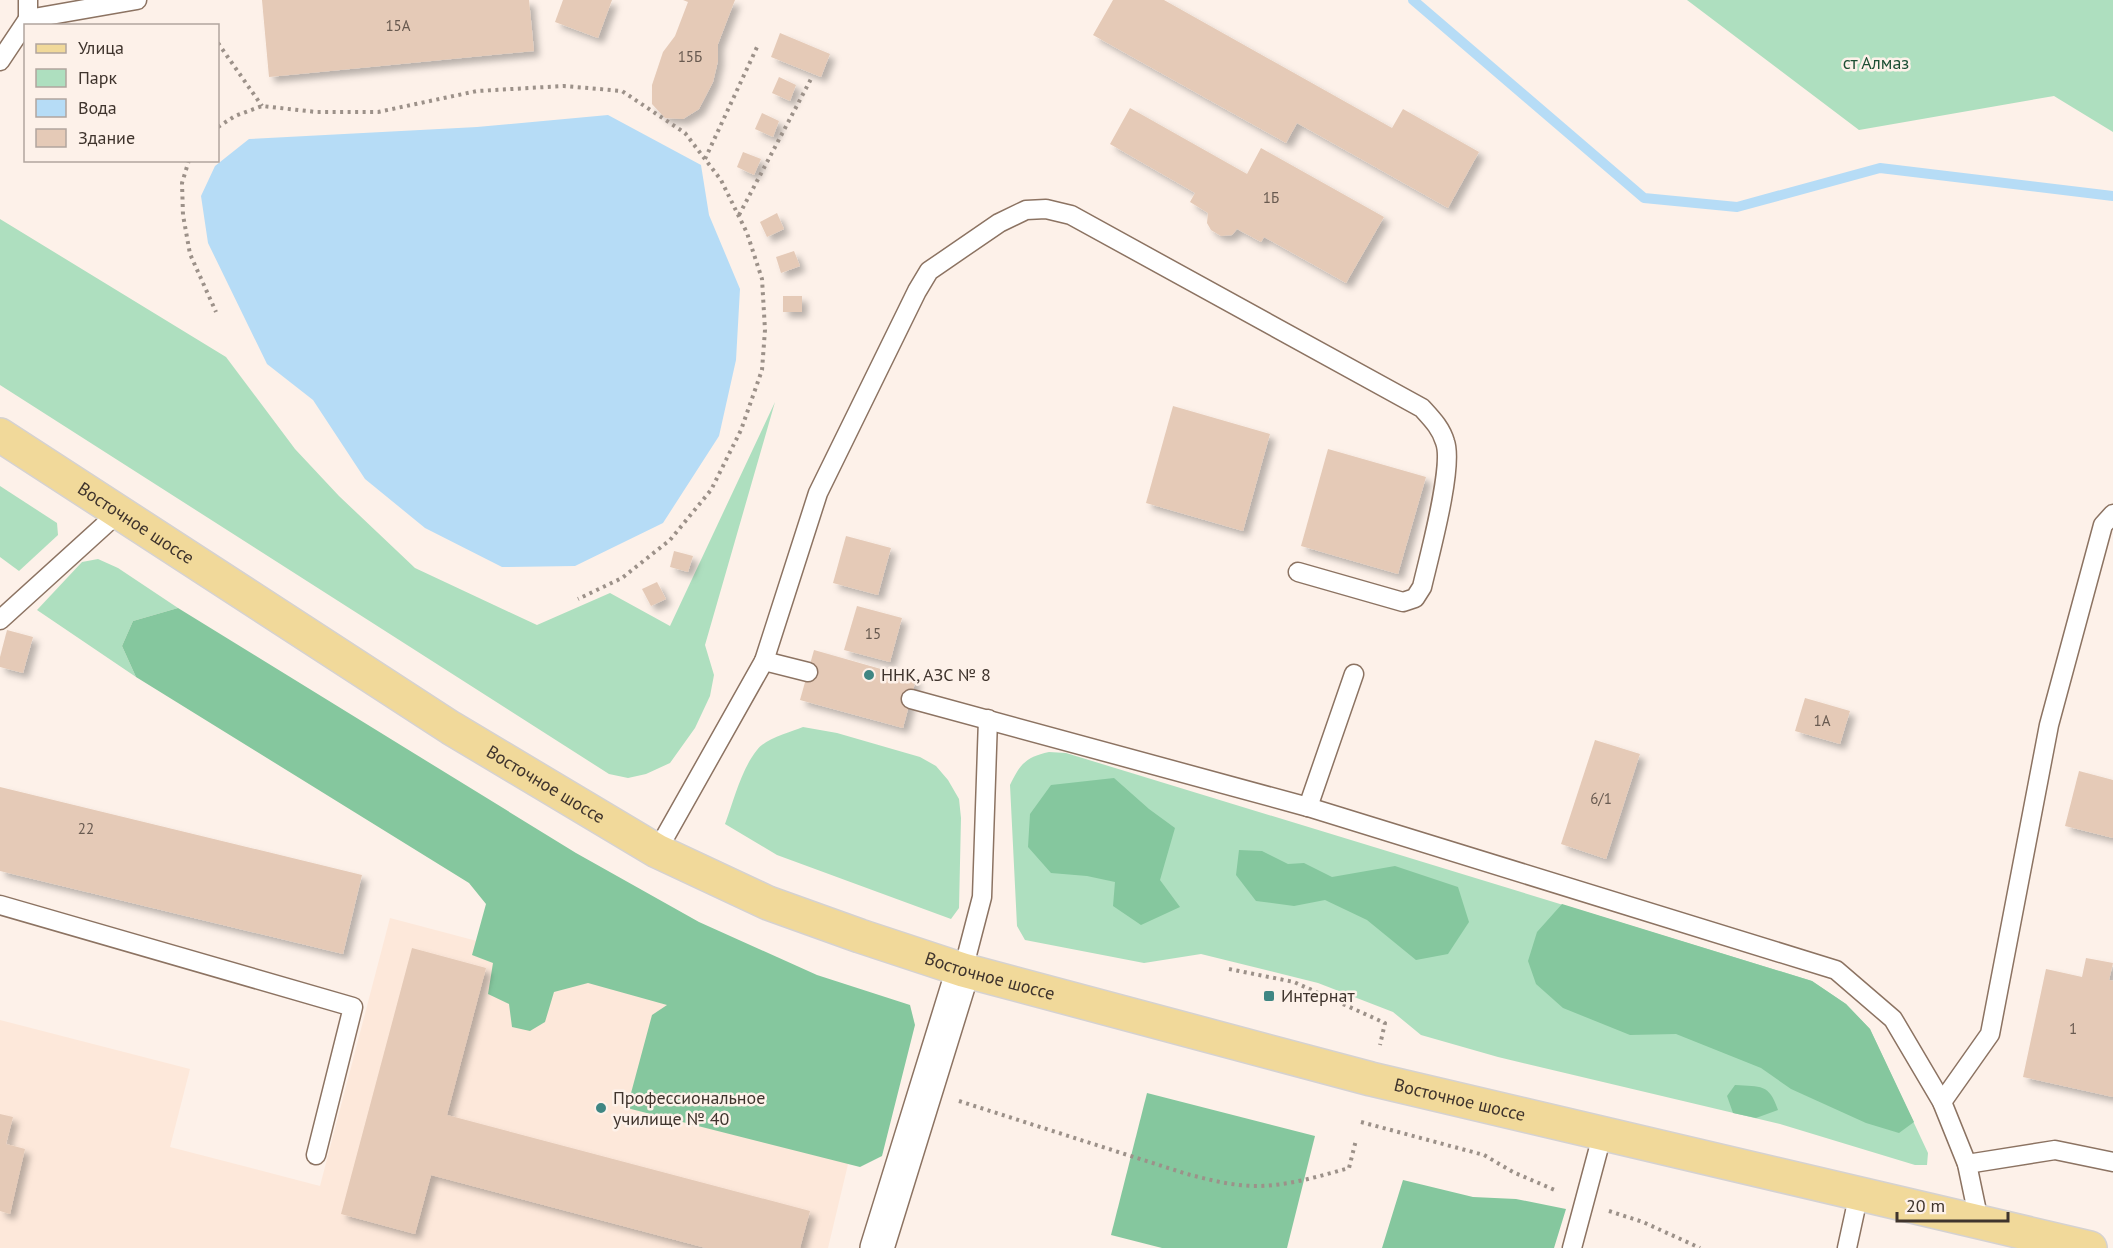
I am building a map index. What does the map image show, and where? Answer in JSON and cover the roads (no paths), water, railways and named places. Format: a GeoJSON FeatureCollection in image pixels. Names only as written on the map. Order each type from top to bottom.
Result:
{"type":"FeatureCollection","features":[{"type":"Feature","properties":{"kind":"main road","name":"Восточное шоссе"},"geometry":{"type":"LineString","coordinates":[[0,435],[451,728],[657,851],[768,903],[963,970],[1371,1079],[2090,1248]]}},
{"type":"Feature","properties":{"kind":"street"},"geometry":{"type":"LineString","coordinates":[[878,1248],[963,970]]}},
{"type":"Feature","properties":{"kind":"lane"},"geometry":{"type":"LineString","coordinates":[[25,24],[28,19],[28,0]]}},
{"type":"Feature","properties":{"kind":"lane"},"geometry":{"type":"LineString","coordinates":[[28,19],[137,0]]}},
{"type":"Feature","properties":{"kind":"lane"},"geometry":{"type":"LineString","coordinates":[[0,61],[24,25]]}},
{"type":"Feature","properties":{"kind":"lane"},"geometry":{"type":"LineString","coordinates":[[657,851],[764,661],[818,493],[929,271],[999,223],[1026,210],[1046,209],[1071,215],[1422,408],[1437,425],[1446,444],[1448,468],[1422,587],[1415,598],[1404,603],[1298,572]]}},
{"type":"Feature","properties":{"kind":"lane"},"geometry":{"type":"LineString","coordinates":[[0,620],[119,512]]}},
{"type":"Feature","properties":{"kind":"lane"},"geometry":{"type":"LineString","coordinates":[[1942,1102],[1990,1034],[2049,725],[2103,525],[2113,514]]}},
{"type":"Feature","properties":{"kind":"lane"},"geometry":{"type":"LineString","coordinates":[[764,661],[808,672]]}},
{"type":"Feature","properties":{"kind":"lane"},"geometry":{"type":"LineString","coordinates":[[1308,807],[1354,674]]}},
{"type":"Feature","properties":{"kind":"lane"},"geometry":{"type":"LineString","coordinates":[[911,699],[1308,807],[1836,970],[1893,1019],[1942,1102],[1967,1164],[1979,1221]]}},
{"type":"Feature","properties":{"kind":"lane"},"geometry":{"type":"LineString","coordinates":[[963,970],[982,897],[988,719]]}},
{"type":"Feature","properties":{"kind":"lane"},"geometry":{"type":"LineString","coordinates":[[0,905],[353,1007],[316,1155]]}},
{"type":"Feature","properties":{"kind":"lane"},"geometry":{"type":"LineString","coordinates":[[1572,1248],[1603,1132]]}},
{"type":"Feature","properties":{"kind":"lane"},"geometry":{"type":"LineString","coordinates":[[1967,1164],[2055,1150],[2113,1162]]}},
{"type":"Feature","properties":{"kind":"lane"},"geometry":{"type":"LineString","coordinates":[[1847,1248],[1859,1193]]}},
{"type":"Feature","properties":{"kind":"water"},"geometry":{"type":"Polygon","coordinates":[[[608,115],[701,165],[709,215],[740,289],[736,360],[719,436],[663,523],[575,566],[502,567],[425,528],[365,479],[313,400],[267,364],[208,243],[201,196],[215,166],[249,139],[477,127],[608,115]]]}},
{"type":"Feature","properties":{"kind":"waterway"},"geometry":{"type":"LineString","coordinates":[[1413,0],[1644,198],[1737,207],[1880,168],[2113,196]]}},
{"type":"Feature","properties":{"kind":"place","name":"ННК, АЗС № 8"},"geometry":{"type":"Point","coordinates":[869,675]}},
{"type":"Feature","properties":{"kind":"place","name":"Интернат"},"geometry":{"type":"Point","coordinates":[1269,996]}},
{"type":"Feature","properties":{"kind":"place","name":"Профессиональное училище № 40"},"geometry":{"type":"Point","coordinates":[601,1108]}},
{"type":"Feature","properties":{"kind":"park label","name":"ст Алмаз"},"geometry":{"type":"Point","coordinates":[1876,63]}}]}
